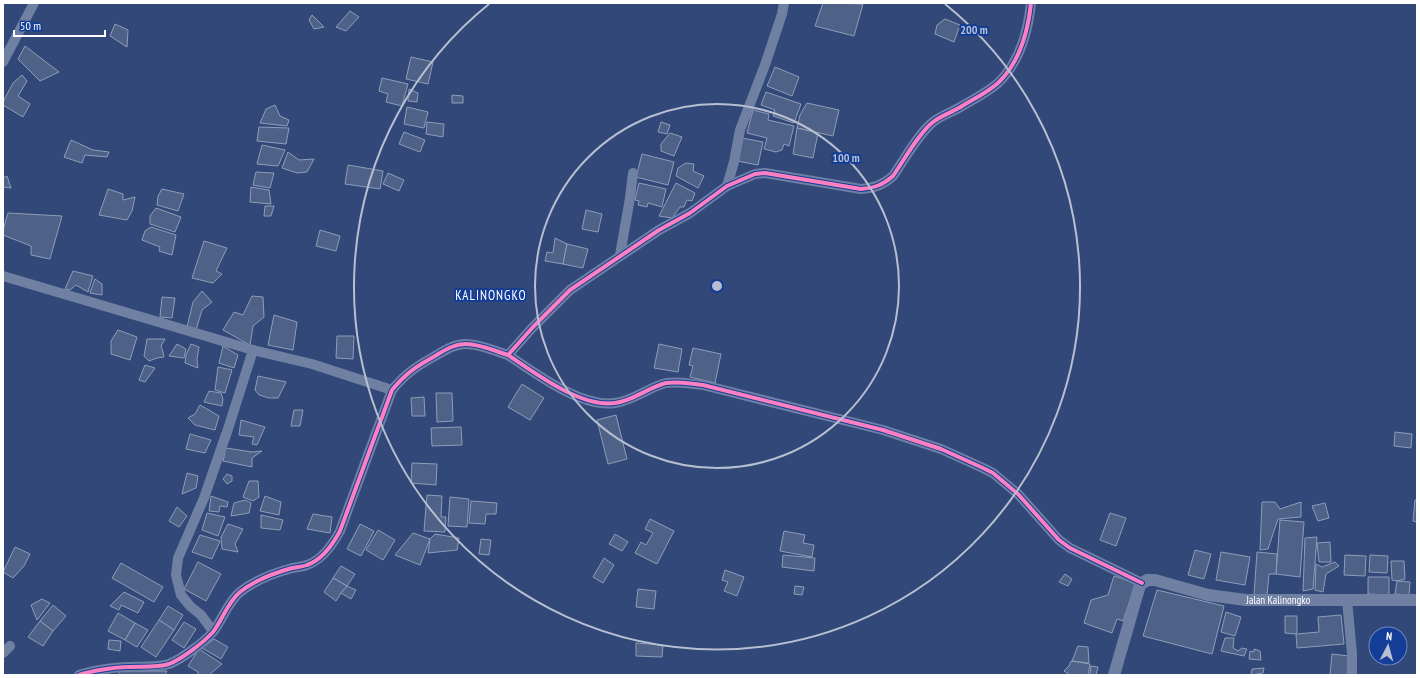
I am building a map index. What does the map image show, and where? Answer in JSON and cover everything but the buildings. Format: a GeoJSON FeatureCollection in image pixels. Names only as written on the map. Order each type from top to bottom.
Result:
{"type":"FeatureCollection","features":[{"type":"Feature","properties":{"kind":"street"},"geometry":{"type":"LineString","coordinates":[[3,62],[34,3]]}},
{"type":"Feature","properties":{"kind":"street"},"geometry":{"type":"LineString","coordinates":[[727,186],[734,162],[740,130],[766,65],[784,3]]}},
{"type":"Feature","properties":{"kind":"street"},"geometry":{"type":"LineString","coordinates":[[508,355],[532,327],[570,290],[620,255],[659,230],[690,213],[727,186],[755,174],[765,172],[852,188],[869,188],[884,183],[893,176],[924,132],[933,122],[992,88],[1003,77],[1011,67],[1021,48],[1029,18],[1031,3]]}},
{"type":"Feature","properties":{"kind":"street"},"geometry":{"type":"LineString","coordinates":[[620,255],[633,173]]}},
{"type":"Feature","properties":{"kind":"street"},"geometry":{"type":"LineString","coordinates":[[3,276],[253,350],[312,364],[392,390]]}},
{"type":"Feature","properties":{"kind":"street"},"geometry":{"type":"LineString","coordinates":[[79,675],[125,667],[148,667],[168,664],[183,657],[213,631],[232,600],[240,592],[265,577],[292,568],[307,566],[314,562],[334,542],[343,522],[392,390],[402,378],[417,366],[448,348],[460,344],[479,346],[508,355],[556,386],[572,394],[602,404],[616,403],[666,384],[677,382],[703,385],[883,430],[941,449],[983,468],[1005,482],[1018,494],[1059,540],[1070,548],[1142,583],[1114,675]]}},
{"type":"Feature","properties":{"kind":"street"},"geometry":{"type":"LineString","coordinates":[[213,631],[201,615],[190,606],[181,595],[176,575],[178,558],[206,491],[229,426],[253,350]]}},
{"type":"Feature","properties":{"kind":"street","name":"Jalan Kalinongko"},"geometry":{"type":"LineString","coordinates":[[1142,583],[1147,580],[1155,580],[1208,595],[1246,600],[1417,600]]}},
{"type":"Feature","properties":{"kind":"street"},"geometry":{"type":"LineString","coordinates":[[1347,600],[1352,654],[1352,675]]}},
{"type":"Feature","properties":{"kind":"cycle path"},"geometry":{"type":"LineString","coordinates":[[79,675],[116,668],[159,666],[174,662],[204,641],[213,632],[228,606],[240,592],[258,580],[292,568],[307,565],[318,559],[334,541],[340,531],[392,390],[407,374],[423,363],[450,348],[462,344],[477,345],[508,355],[533,327],[570,290],[659,230],[690,213],[727,186],[755,174],[765,173],[861,189],[878,186],[886,182],[893,176],[917,140],[933,122],[985,92],[1006,75],[1022,46],[1028,25],[1031,3]]}},
{"type":"Feature","properties":{"kind":"cycle path"},"geometry":{"type":"LineString","coordinates":[[508,355],[559,388],[588,400],[602,403],[622,402],[660,385],[671,382],[703,385],[883,430],[941,449],[993,473],[1018,494],[1059,540],[1070,548],[1142,583]]}},
{"type":"Feature","properties":{"kind":"district","name":"KALINONGKO"},"geometry":{"type":"Point","coordinates":[491,295]}}]}
